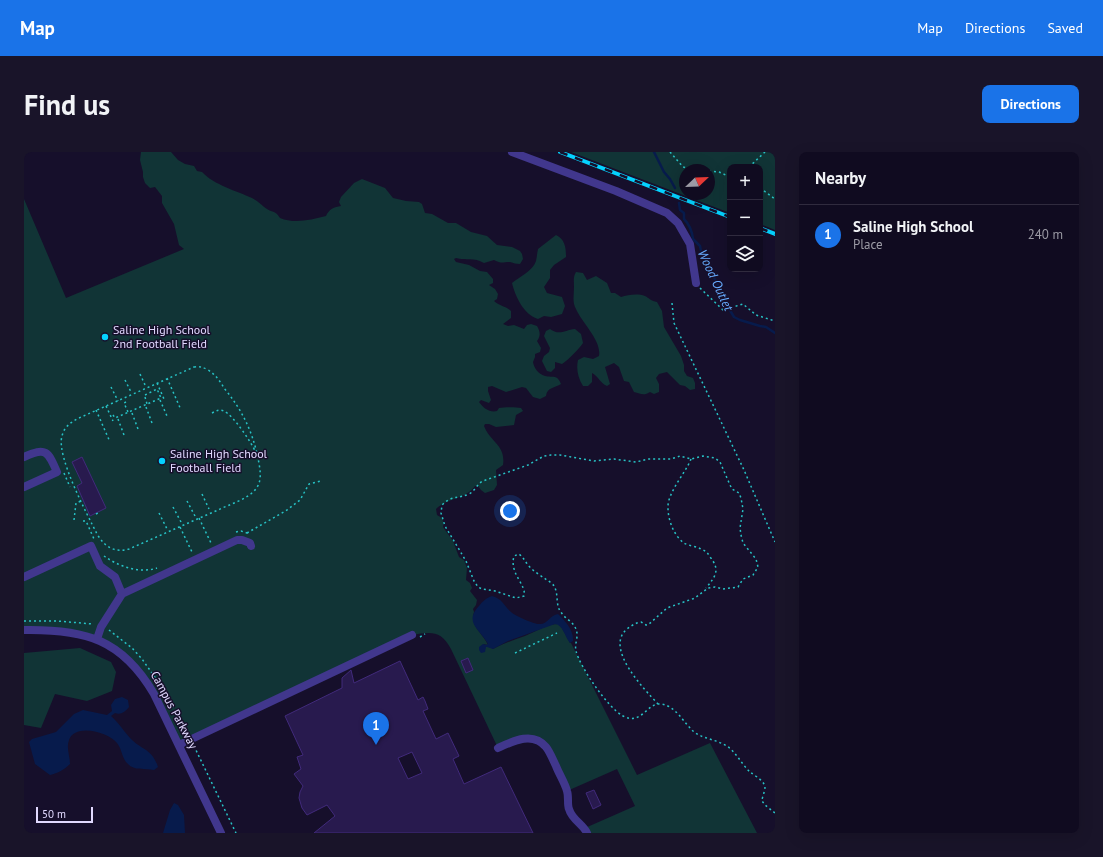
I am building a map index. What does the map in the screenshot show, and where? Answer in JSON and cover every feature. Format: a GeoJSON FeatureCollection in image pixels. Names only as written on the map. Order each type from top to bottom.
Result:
{"type":"FeatureCollection","features":[{"type":"Feature","properties":{"kind":"street"},"geometry":{"type":"LineString","coordinates":[[512,152],[609,188],[667,213],[678,223],[690,244],[696,283]]}},
{"type":"Feature","properties":{"kind":"street"},"geometry":{"type":"LineString","coordinates":[[24,457],[36,452],[44,452],[49,456],[57,472],[24,487]]}},
{"type":"Feature","properties":{"kind":"street"},"geometry":{"type":"LineString","coordinates":[[96,639],[101,627],[122,594],[236,540],[250,542],[251,546]]}},
{"type":"Feature","properties":{"kind":"street"},"geometry":{"type":"LineString","coordinates":[[24,577],[91,546],[100,566],[115,577],[122,594]]}},
{"type":"Feature","properties":{"kind":"street","name":"Campus Parkway"},"geometry":{"type":"LineString","coordinates":[[24,630],[63,631],[96,639],[119,652],[138,670],[154,694],[221,833]]}},
{"type":"Feature","properties":{"kind":"street"},"geometry":{"type":"LineString","coordinates":[[179,745],[414,637]]}},
{"type":"Feature","properties":{"kind":"street"},"geometry":{"type":"LineString","coordinates":[[498,748],[514,741],[524,739],[536,740],[543,744],[549,752],[567,790],[569,810],[573,818],[585,828],[588,833]]}},
{"type":"Feature","properties":{"kind":"path"},"geometry":{"type":"LineString","coordinates":[[670,152],[680,164]]}},
{"type":"Feature","properties":{"kind":"path"},"geometry":{"type":"LineString","coordinates":[[752,164],[765,152]]}},
{"type":"Feature","properties":{"kind":"path"},"geometry":{"type":"LineString","coordinates":[[715,172],[727,175]]}},
{"type":"Feature","properties":{"kind":"path"},"geometry":{"type":"LineString","coordinates":[[763,190],[775,199]]}},
{"type":"Feature","properties":{"kind":"path"},"geometry":{"type":"LineString","coordinates":[[696,283],[715,301],[721,309],[726,310],[743,304],[756,314],[775,321]]}},
{"type":"Feature","properties":{"kind":"path"},"geometry":{"type":"LineString","coordinates":[[672,303],[674,322],[679,334],[741,464],[775,542]]}},
{"type":"Feature","properties":{"kind":"path"},"geometry":{"type":"LineString","coordinates":[[197,367],[207,369],[214,374],[237,404],[253,437],[259,463],[259,483],[255,489],[244,498],[129,549],[121,551],[114,550],[108,547],[99,538],[81,501],[61,449],[62,434],[70,423],[157,383],[190,368],[197,367]]}},
{"type":"Feature","properties":{"kind":"path"},"geometry":{"type":"LineString","coordinates":[[140,374],[146,388]]}},
{"type":"Feature","properties":{"kind":"path"},"geometry":{"type":"LineString","coordinates":[[167,378],[181,410]]}},
{"type":"Feature","properties":{"kind":"path"},"geometry":{"type":"LineString","coordinates":[[125,380],[131,392]]}},
{"type":"Feature","properties":{"kind":"path"},"geometry":{"type":"LineString","coordinates":[[157,383],[164,398]]}},
{"type":"Feature","properties":{"kind":"path"},"geometry":{"type":"LineString","coordinates":[[111,387],[118,401]]}},
{"type":"Feature","properties":{"kind":"path"},"geometry":{"type":"LineString","coordinates":[[113,415],[115,418],[161,398],[157,389],[145,396],[147,404]]}},
{"type":"Feature","properties":{"kind":"path"},"geometry":{"type":"LineString","coordinates":[[160,400],[167,416]]}},
{"type":"Feature","properties":{"kind":"path"},"geometry":{"type":"LineString","coordinates":[[126,402],[124,403],[128,412]]}},
{"type":"Feature","properties":{"kind":"path"},"geometry":{"type":"LineString","coordinates":[[106,406],[114,421]]}},
{"type":"Feature","properties":{"kind":"path"},"geometry":{"type":"LineString","coordinates":[[146,407],[152,423]]}},
{"type":"Feature","properties":{"kind":"path"},"geometry":{"type":"LineString","coordinates":[[96,410],[110,442]]}},
{"type":"Feature","properties":{"kind":"path"},"geometry":{"type":"LineString","coordinates":[[212,413],[222,411],[231,417],[249,440],[259,463]]}},
{"type":"Feature","properties":{"kind":"path"},"geometry":{"type":"LineString","coordinates":[[132,413],[138,429]]}},
{"type":"Feature","properties":{"kind":"path"},"geometry":{"type":"LineString","coordinates":[[118,420],[124,435]]}},
{"type":"Feature","properties":{"kind":"path"},"geometry":{"type":"LineString","coordinates":[[704,590],[715,587],[738,587],[743,579],[753,575],[756,572],[758,563],[743,543],[740,528],[743,509],[739,493],[730,486],[720,462],[709,456],[691,459],[680,456],[671,459],[648,459],[636,462],[614,459],[594,461],[560,454],[544,456],[528,465],[483,481],[468,494],[447,501],[442,505],[441,510],[449,534],[466,561],[478,587],[516,598],[524,596],[525,591],[514,572],[513,559],[514,556],[519,554],[529,566],[554,585],[557,595],[558,608],[576,629],[578,635],[575,646],[583,669],[608,702],[624,716],[631,718],[641,716],[654,705],[666,705],[678,714],[696,733],[729,747],[743,765],[764,783],[765,788],[762,801],[764,805],[775,813]]}},
{"type":"Feature","properties":{"kind":"path"},"geometry":{"type":"LineString","coordinates":[[658,704],[641,685],[625,661],[619,643],[624,632],[631,626],[640,622],[648,625],[667,608],[695,598],[715,577],[716,565],[707,552],[684,543],[676,534],[668,517],[668,506],[671,495],[691,459]]}},
{"type":"Feature","properties":{"kind":"path"},"geometry":{"type":"LineString","coordinates":[[65,475],[69,473]]}},
{"type":"Feature","properties":{"kind":"path"},"geometry":{"type":"LineString","coordinates":[[247,533],[287,510],[300,500],[309,484],[321,481]]}},
{"type":"Feature","properties":{"kind":"path"},"geometry":{"type":"LineString","coordinates":[[202,494],[209,509]]}},
{"type":"Feature","properties":{"kind":"path"},"geometry":{"type":"LineString","coordinates":[[74,520],[76,503],[81,501]]}},
{"type":"Feature","properties":{"kind":"path"},"geometry":{"type":"LineString","coordinates":[[187,501],[195,516]]}},
{"type":"Feature","properties":{"kind":"path"},"geometry":{"type":"LineString","coordinates":[[173,507],[181,522]]}},
{"type":"Feature","properties":{"kind":"path"},"geometry":{"type":"LineString","coordinates":[[96,514],[100,512]]}},
{"type":"Feature","properties":{"kind":"path"},"geometry":{"type":"LineString","coordinates":[[159,513],[166,529]]}},
{"type":"Feature","properties":{"kind":"path"},"geometry":{"type":"LineString","coordinates":[[199,518],[211,543],[217,540]]}},
{"type":"Feature","properties":{"kind":"path"},"geometry":{"type":"LineString","coordinates":[[83,521],[86,521],[96,542]]}},
{"type":"Feature","properties":{"kind":"path"},"geometry":{"type":"LineString","coordinates":[[180,527],[192,552],[198,549]]}},
{"type":"Feature","properties":{"kind":"path"},"geometry":{"type":"LineString","coordinates":[[233,532],[241,531],[252,535]]}},
{"type":"Feature","properties":{"kind":"path"},"geometry":{"type":"LineString","coordinates":[[102,554],[114,562],[138,570],[147,571],[160,567]]}},
{"type":"Feature","properties":{"kind":"path"},"geometry":{"type":"LineString","coordinates":[[24,621],[57,621],[95,625]]}},
{"type":"Feature","properties":{"kind":"path"},"geometry":{"type":"LineString","coordinates":[[515,653],[557,633]]}},
{"type":"Feature","properties":{"kind":"path"},"geometry":{"type":"LineString","coordinates":[[414,637],[425,634]]}},
{"type":"Feature","properties":{"kind":"path"},"geometry":{"type":"LineString","coordinates":[[194,746],[236,833]]}},
{"type":"Feature","properties":{"kind":"green space"},"geometry":{"type":"Polygon","coordinates":[[[141,152],[171,152],[178,160],[185,164],[194,166],[197,171],[202,172],[213,181],[252,198],[278,215],[280,218],[291,221],[309,220],[326,216],[332,209],[341,206],[339,202],[341,197],[354,183],[362,179],[385,188],[393,198],[419,202],[422,204],[425,213],[432,214],[448,223],[456,223],[471,232],[487,236],[497,245],[512,247],[520,251],[523,259],[520,264],[494,260],[484,263],[473,260],[454,259],[456,262],[487,272],[493,279],[493,283],[489,285],[495,289],[498,294],[497,299],[494,301],[511,311],[511,318],[503,324],[508,326],[514,325],[524,329],[527,325],[531,324],[537,326],[540,334],[537,341],[541,348],[540,352],[535,354],[533,362],[534,366],[540,374],[554,377],[558,379],[561,384],[550,389],[546,396],[540,399],[533,397],[526,388],[522,387],[506,392],[492,386],[488,387],[491,400],[489,403],[481,400],[479,402],[489,411],[497,411],[499,408],[516,407],[521,408],[523,411],[516,415],[514,425],[496,427],[485,424],[484,426],[502,453],[503,465],[496,470],[497,485],[494,490],[485,493],[478,486],[475,486],[467,494],[440,505],[436,509],[437,515],[443,520],[443,527],[453,541],[459,557],[464,560],[467,568],[466,580],[470,583],[472,588],[470,591],[477,600],[473,609],[475,626],[488,645],[483,644],[486,647],[489,646],[493,649],[545,627],[554,624],[561,626],[637,775],[710,743],[757,833],[587,833],[585,828],[635,806],[617,769],[567,791],[549,753],[536,740],[498,748],[451,649],[439,635],[425,633],[412,635],[179,745],[145,679],[97,639],[24,630],[24,199],[66,298],[184,249],[179,245],[174,224],[162,203],[162,196],[155,187],[150,188],[145,183],[140,160],[141,152]]]}},
{"type":"Feature","properties":{"kind":"green space"},"geometry":{"type":"Polygon","coordinates":[[[571,152],[775,152],[775,230],[763,225],[763,164],[727,164],[727,212],[696,200],[715,200],[715,164],[679,164],[679,193],[571,152]]]}},
{"type":"Feature","properties":{"kind":"green space"},"geometry":{"type":"Polygon","coordinates":[[[556,235],[563,241],[566,257],[554,265],[550,270],[550,278],[544,287],[547,293],[562,297],[565,306],[562,314],[551,317],[544,316],[538,319],[528,314],[524,309],[515,294],[512,283],[532,268],[536,261],[538,249],[556,235]]]}},
{"type":"Feature","properties":{"kind":"green space"},"geometry":{"type":"Polygon","coordinates":[[[576,272],[583,273],[587,280],[596,276],[607,283],[611,293],[615,293],[621,297],[639,295],[645,296],[657,302],[662,311],[664,327],[681,356],[684,371],[687,376],[693,378],[695,389],[690,390],[685,386],[680,385],[667,372],[659,374],[656,378],[659,384],[659,392],[654,394],[650,392],[641,394],[634,392],[629,382],[624,381],[619,367],[614,363],[605,367],[610,384],[607,386],[605,385],[592,373],[592,382],[588,386],[583,386],[578,373],[578,360],[584,357],[593,359],[599,356],[599,350],[595,338],[574,304],[574,276],[576,272]]]}},
{"type":"Feature","properties":{"kind":"green space"},"geometry":{"type":"Polygon","coordinates":[[[550,329],[559,332],[575,329],[581,334],[583,343],[562,364],[555,362],[555,368],[551,372],[547,371],[542,361],[544,356],[549,352],[550,348],[544,336],[546,331],[550,329]]]}},
{"type":"Feature","properties":{"kind":"green space"},"geometry":{"type":"Polygon","coordinates":[[[80,648],[111,662],[116,672],[112,691],[87,701],[55,694],[41,728],[24,725],[24,653],[80,648]]]}},
{"type":"Feature","properties":{"kind":"water"},"geometry":{"type":"Polygon","coordinates":[[[492,596],[501,601],[513,614],[537,624],[542,624],[558,614],[571,629],[573,641],[570,643],[562,629],[555,624],[508,641],[493,649],[486,647],[485,652],[481,653],[479,647],[483,644],[488,644],[475,626],[473,617],[482,603],[492,596]]]}},
{"type":"Feature","properties":{"kind":"water"},"geometry":{"type":"Polygon","coordinates":[[[122,697],[128,700],[129,707],[123,713],[115,713],[111,716],[136,744],[150,753],[156,761],[158,767],[154,770],[133,768],[126,762],[119,745],[113,739],[92,731],[78,732],[72,735],[68,743],[70,764],[63,770],[50,775],[35,764],[29,742],[32,739],[56,732],[74,714],[83,710],[107,715],[112,711],[111,705],[115,699],[122,697]]]}},
{"type":"Feature","properties":{"kind":"water"},"geometry":{"type":"Polygon","coordinates":[[[174,803],[178,805],[184,815],[185,833],[163,833],[170,810],[174,803]]]}},
{"type":"Feature","properties":{"kind":"building"},"geometry":{"type":"Polygon","coordinates":[[[82,457],[106,508],[90,516],[77,486],[82,483],[72,462],[82,457]]]}},
{"type":"Feature","properties":{"kind":"building"},"geometry":{"type":"Polygon","coordinates":[[[468,658],[473,670],[466,673],[461,661],[468,658]]]}},
{"type":"Feature","properties":{"kind":"building"},"geometry":{"type":"Polygon","coordinates":[[[400,661],[418,700],[423,697],[425,701],[428,709],[423,711],[436,739],[448,733],[459,756],[453,759],[464,784],[501,767],[533,833],[314,833],[335,816],[327,805],[307,815],[302,808],[299,798],[303,786],[294,774],[301,769],[297,757],[303,755],[285,716],[342,688],[342,678],[351,670],[354,683],[400,661]],[[412,752],[398,758],[408,779],[422,773],[412,752]]]}},
{"type":"Feature","properties":{"kind":"building"},"geometry":{"type":"Polygon","coordinates":[[[594,790],[601,805],[593,809],[586,793],[594,790]]]}},
{"type":"Feature","properties":{"kind":"waterway","name":"Wood Outlet"},"geometry":{"type":"LineString","coordinates":[[654,152],[664,172],[675,188]]}},
{"type":"Feature","properties":{"kind":"waterway","name":"Wood Outlet"},"geometry":{"type":"LineString","coordinates":[[679,203],[680,210],[684,213],[684,219],[690,228],[693,239],[700,246],[702,256],[710,266],[712,274],[718,285],[718,289],[722,291],[722,297],[734,317],[766,327],[775,333]]}},
{"type":"Feature","properties":{"kind":"railway"},"geometry":{"type":"LineString","coordinates":[[560,152],[727,216]]}},
{"type":"Feature","properties":{"kind":"railway"},"geometry":{"type":"LineString","coordinates":[[763,229],[775,234]]}},
{"type":"Feature","properties":{"kind":"place","name":"Saline High School 2nd Football Field"},"geometry":{"type":"Point","coordinates":[105,337]}},
{"type":"Feature","properties":{"kind":"place","name":"Saline High School Football Field"},"geometry":{"type":"Point","coordinates":[162,461]}},
{"type":"Feature","properties":{"kind":"place","name":"Saline High School"},"geometry":{"type":"Point","coordinates":[376,745]}}]}
